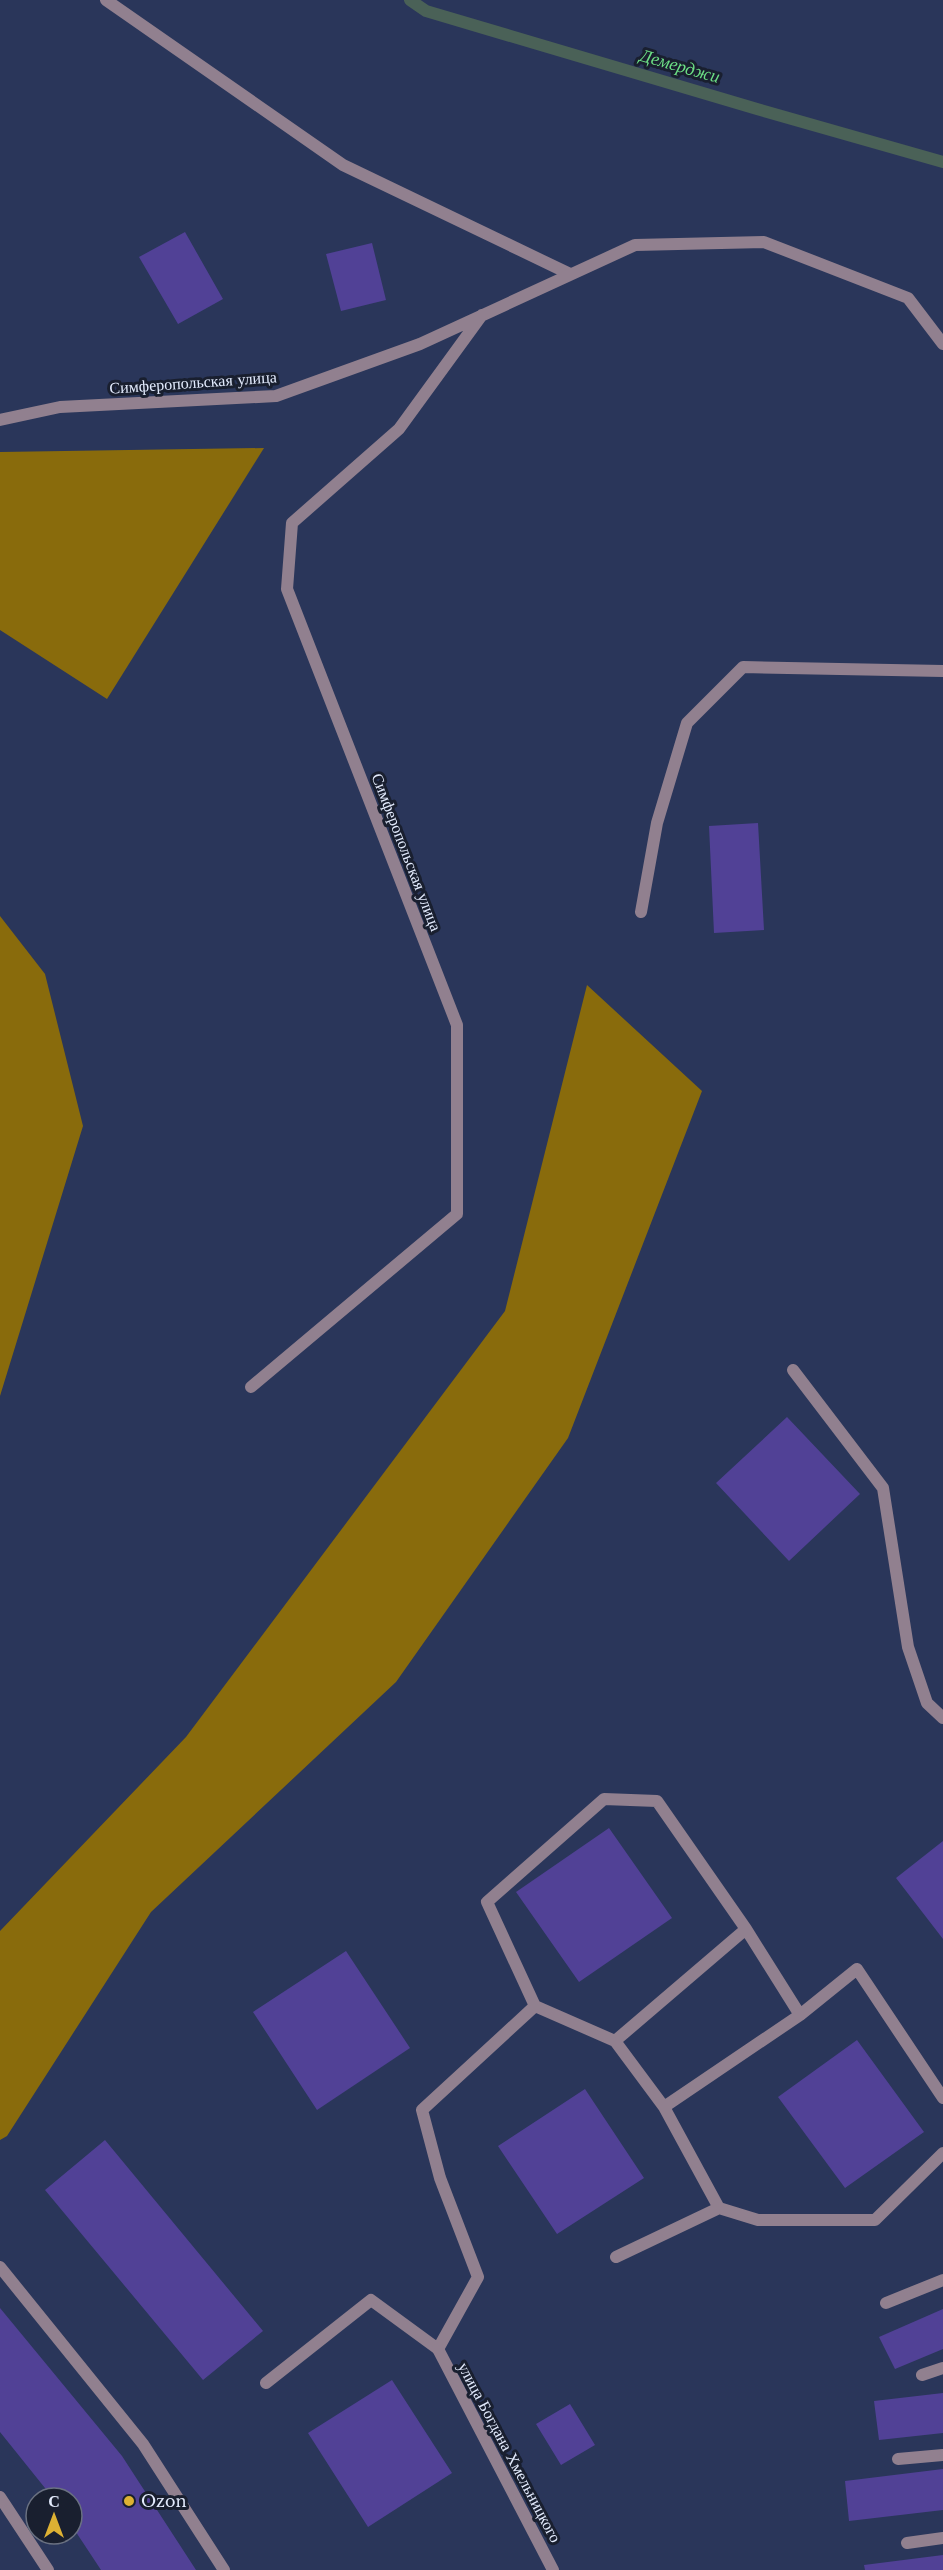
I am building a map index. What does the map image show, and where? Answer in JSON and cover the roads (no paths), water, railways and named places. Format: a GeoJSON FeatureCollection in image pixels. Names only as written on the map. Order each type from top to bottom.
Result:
{"type":"FeatureCollection","features":[{"type":"Feature","properties":{"kind":"street"},"geometry":{"type":"LineString","coordinates":[[106,0],[343,165],[570,274]]}},
{"type":"Feature","properties":{"kind":"street","name":"Симферопольская улица"},"geometry":{"type":"LineString","coordinates":[[0,420],[60,407],[276,396],[420,344],[635,244],[764,242],[908,298],[943,344]]}},
{"type":"Feature","properties":{"kind":"street","name":"Симферопольская улица"},"geometry":{"type":"LineString","coordinates":[[251,1387],[458,1214],[458,1024],[287,589],[292,523],[399,429],[482,315]]}},
{"type":"Feature","properties":{"kind":"street"},"geometry":{"type":"LineString","coordinates":[[641,912],[657,823],[687,723],[743,668],[943,671]]}},
{"type":"Feature","properties":{"kind":"street"},"geometry":{"type":"LineString","coordinates":[[793,1370],[883,1488],[908,1647],[927,1703],[943,1718]]}},
{"type":"Feature","properties":{"kind":"street"},"geometry":{"type":"LineString","coordinates":[[719,2208],[664,2107],[615,2041],[535,2006],[488,1902],[604,1799],[657,1801],[746,1929],[800,2015]]}},
{"type":"Feature","properties":{"kind":"street"},"geometry":{"type":"LineString","coordinates":[[615,2041],[746,1929]]}},
{"type":"Feature","properties":{"kind":"street"},"geometry":{"type":"LineString","coordinates":[[664,2107],[800,2015],[857,1969],[943,2098]]}},
{"type":"Feature","properties":{"kind":"street"},"geometry":{"type":"LineString","coordinates":[[266,2383],[371,2300],[438,2349],[478,2277],[440,2178],[422,2110],[535,2006]]}},
{"type":"Feature","properties":{"kind":"street"},"geometry":{"type":"LineString","coordinates":[[616,2257],[719,2208],[758,2220],[875,2220],[943,2153]]}},
{"type":"Feature","properties":{"kind":"street"},"geometry":{"type":"LineString","coordinates":[[0,2267],[143,2444],[224,2570]]}},
{"type":"Feature","properties":{"kind":"street"},"geometry":{"type":"LineString","coordinates":[[886,2303],[943,2280]]}},
{"type":"Feature","properties":{"kind":"street","name":"улица Богдана Хмельницкого"},"geometry":{"type":"LineString","coordinates":[[438,2349],[554,2570]]}},
{"type":"Feature","properties":{"kind":"street"},"geometry":{"type":"LineString","coordinates":[[922,2375],[943,2368]]}},
{"type":"Feature","properties":{"kind":"street"},"geometry":{"type":"LineString","coordinates":[[898,2459],[943,2455]]}},
{"type":"Feature","properties":{"kind":"street"},"geometry":{"type":"LineString","coordinates":[[0,2497],[48,2570]]}},
{"type":"Feature","properties":{"kind":"street"},"geometry":{"type":"LineString","coordinates":[[907,2543],[943,2538]]}},
{"type":"Feature","properties":{"kind":"waterway","name":"Демерджи"},"geometry":{"type":"LineString","coordinates":[[410,0],[426,11],[943,162]]}},
{"type":"Feature","properties":{"kind":"place","name":"Ozon"},"geometry":{"type":"Point","coordinates":[129,2501]}}]}
